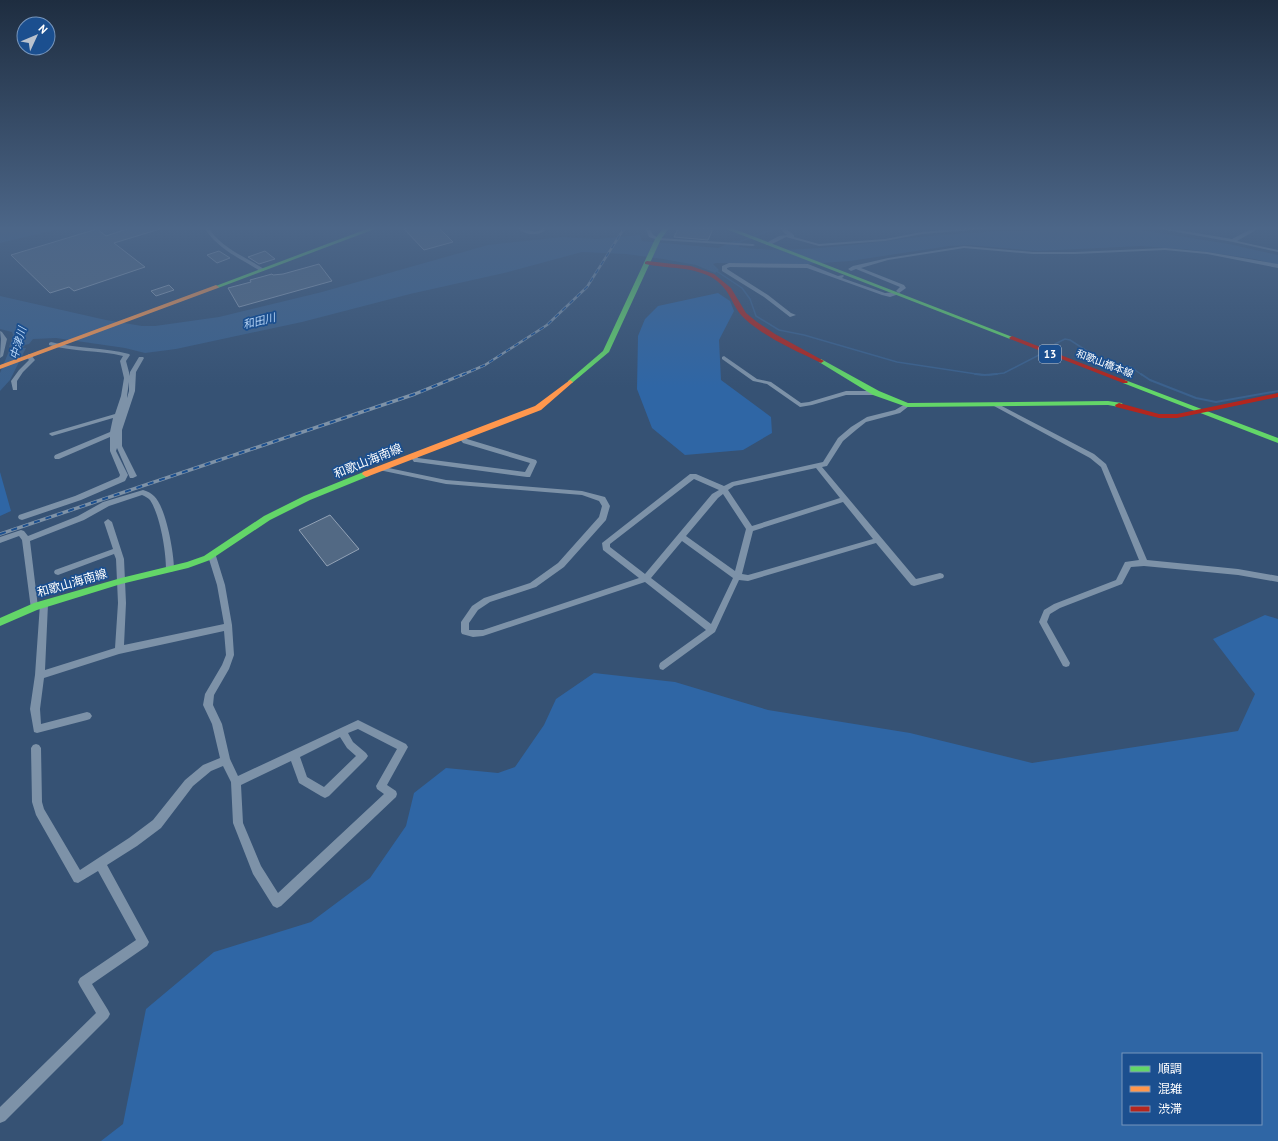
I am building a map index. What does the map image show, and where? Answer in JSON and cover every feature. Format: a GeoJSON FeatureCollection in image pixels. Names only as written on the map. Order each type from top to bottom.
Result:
{"type":"FeatureCollection","features":[{"type":"Feature","properties":{"kind":"main road"},"geometry":{"type":"LineString","coordinates":[[0,363],[29,355],[230,280]]}},
{"type":"Feature","properties":{"kind":"main road","name":"和歌山海南線"},"geometry":{"type":"LineString","coordinates":[[0,622],[34,607],[120,581],[170,569],[212,556],[267,518],[307,498],[379,468],[462,438],[538,408],[606,352],[639,280]]}},
{"type":"Feature","properties":{"kind":"main road"},"geometry":{"type":"LineString","coordinates":[[722,280],[727,283],[746,316],[762,328],[876,393],[906,405],[1108,403],[1128,406],[1159,416],[1177,416],[1278,395]]}},
{"type":"Feature","properties":{"kind":"main road","name":"和歌山橋本線"},"geometry":{"type":"LineString","coordinates":[[867,280],[1278,435]]}},
{"type":"Feature","properties":{"kind":"main road","name":"和歌山橋本線"},"geometry":{"type":"LineString","coordinates":[[898,292],[1199,412],[1278,441]]}},
{"type":"Feature","properties":{"kind":"street"},"geometry":{"type":"LineString","coordinates":[[727,283],[737,280]]}},
{"type":"Feature","properties":{"kind":"street"},"geometry":{"type":"LineString","coordinates":[[738,280],[778,304],[790,315],[794,315]]}},
{"type":"Feature","properties":{"kind":"street"},"geometry":{"type":"LineString","coordinates":[[848,280],[890,295],[903,288],[902,286],[886,280]]}},
{"type":"Feature","properties":{"kind":"street"},"geometry":{"type":"LineString","coordinates":[[0,334],[4,339],[0,363]]}},
{"type":"Feature","properties":{"kind":"street"},"geometry":{"type":"LineString","coordinates":[[22,517],[78,498],[122,479],[124,475],[113,451],[113,434],[117,415],[124,396],[127,378],[123,361],[127,355],[97,349],[65,348],[58,344]]}},
{"type":"Feature","properties":{"kind":"street"},"geometry":{"type":"LineString","coordinates":[[15,389],[14,381],[32,360],[29,355]]}},
{"type":"Feature","properties":{"kind":"street"},"geometry":{"type":"LineString","coordinates":[[133,476],[119,446],[119,430],[132,390],[133,372],[141,358]]}},
{"type":"Feature","properties":{"kind":"street"},"geometry":{"type":"LineString","coordinates":[[724,358],[755,380],[769,383],[800,405],[846,393],[876,393]]}},
{"type":"Feature","properties":{"kind":"street"},"geometry":{"type":"LineString","coordinates":[[379,468],[446,482],[582,493],[602,499],[606,506],[603,518],[561,565],[533,585],[487,600],[475,608],[465,622],[465,632],[473,634],[483,633],[636,583],[646,578],[715,496],[724,489],[732,484],[825,464],[846,434],[865,420],[902,410],[906,405]]}},
{"type":"Feature","properties":{"kind":"street"},"geometry":{"type":"LineString","coordinates":[[996,405],[1092,456],[1104,466],[1144,563]]}},
{"type":"Feature","properties":{"kind":"street"},"geometry":{"type":"LineString","coordinates":[[52,434],[117,415]]}},
{"type":"Feature","properties":{"kind":"street"},"geometry":{"type":"LineString","coordinates":[[57,457],[113,434]]}},
{"type":"Feature","properties":{"kind":"street"},"geometry":{"type":"LineString","coordinates":[[413,456],[416,460],[527,475],[534,462],[465,441],[462,438]]}},
{"type":"Feature","properties":{"kind":"street"},"geometry":{"type":"LineString","coordinates":[[818,466],[914,583],[940,576]]}},
{"type":"Feature","properties":{"kind":"street"},"geometry":{"type":"LineString","coordinates":[[664,666],[712,630],[737,577],[750,529],[724,489],[693,476],[606,543],[606,548],[712,630]]}},
{"type":"Feature","properties":{"kind":"street"},"geometry":{"type":"LineString","coordinates":[[26,540],[81,518],[106,504],[143,492],[152,498],[160,519],[170,558],[170,569]]}},
{"type":"Feature","properties":{"kind":"street"},"geometry":{"type":"LineString","coordinates":[[750,529],[844,499]]}},
{"type":"Feature","properties":{"kind":"street"},"geometry":{"type":"LineString","coordinates":[[108,522],[120,559],[122,619],[119,650]]}},
{"type":"Feature","properties":{"kind":"street"},"geometry":{"type":"LineString","coordinates":[[0,540],[21,533],[26,540],[34,607]]}},
{"type":"Feature","properties":{"kind":"street"},"geometry":{"type":"LineString","coordinates":[[681,536],[737,577],[748,578],[878,540]]}},
{"type":"Feature","properties":{"kind":"street"},"geometry":{"type":"LineString","coordinates":[[58,572],[117,550]]}},
{"type":"Feature","properties":{"kind":"street"},"geometry":{"type":"LineString","coordinates":[[212,556],[220,585],[228,627],[230,655],[226,666],[210,694],[208,705],[217,724],[225,760],[236,782],[238,823],[257,870],[277,902],[392,794],[381,786],[403,747],[358,724],[236,782]]}},
{"type":"Feature","properties":{"kind":"street"},"geometry":{"type":"LineString","coordinates":[[1066,663],[1043,622],[1047,612],[1057,606],[1118,582],[1128,564],[1144,563],[1238,572],[1278,579]]}},
{"type":"Feature","properties":{"kind":"street"},"geometry":{"type":"LineString","coordinates":[[44,604],[40,676],[35,709],[37,730],[87,716]]}},
{"type":"Feature","properties":{"kind":"street"},"geometry":{"type":"LineString","coordinates":[[40,676],[119,650],[228,627]]}},
{"type":"Feature","properties":{"kind":"street"},"geometry":{"type":"LineString","coordinates":[[294,754],[303,780],[325,793],[363,756],[350,745],[342,731]]}},
{"type":"Feature","properties":{"kind":"street"},"geometry":{"type":"LineString","coordinates":[[36,748],[37,802],[40,811],[78,878],[133,842],[157,824],[190,783],[207,768],[225,760]]}},
{"type":"Feature","properties":{"kind":"street"},"geometry":{"type":"LineString","coordinates":[[0,1116],[104,1014],[84,982],[143,942],[100,863]]}},
{"type":"Feature","properties":{"kind":"shaded area"},"geometry":{"type":"Polygon","coordinates":[[[718,293],[730,301],[734,311],[719,340],[721,380],[771,417],[772,433],[743,450],[685,455],[652,428],[637,389],[638,336],[645,319],[658,306],[718,293]]]}},
{"type":"Feature","properties":{"kind":"shaded area"},"geometry":{"type":"Polygon","coordinates":[[[0,472],[11,511],[0,516],[0,472]]]}},
{"type":"Feature","properties":{"kind":"shaded area"},"geometry":{"type":"Polygon","coordinates":[[[1265,615],[1278,619],[1278,1141],[101,1141],[123,1124],[146,1009],[214,952],[311,922],[370,878],[406,826],[414,793],[446,768],[498,773],[515,767],[544,725],[556,699],[594,673],[675,682],[768,710],[910,733],[1032,763],[1238,731],[1255,694],[1213,639],[1265,615]]]}},
{"type":"Feature","properties":{"kind":"water"},"geometry":{"type":"Polygon","coordinates":[[[364,280],[472,280],[410,294],[302,322],[176,349],[145,353],[125,348],[56,338],[33,339],[29,344],[22,348],[26,348],[10,380],[0,391],[0,373],[9,351],[15,346],[9,347],[13,335],[12,332],[0,329],[0,296],[106,320],[142,326],[155,326],[219,317],[364,280]]]}},
{"type":"Feature","properties":{"kind":"building"},"geometry":{"type":"Polygon","coordinates":[[[37,280],[106,280],[74,291],[69,287],[50,293],[37,280]]]}},
{"type":"Feature","properties":{"kind":"building"},"geometry":{"type":"Polygon","coordinates":[[[250,280],[332,281],[239,307],[228,288],[251,282],[250,280]]]}},
{"type":"Feature","properties":{"kind":"building"},"geometry":{"type":"Polygon","coordinates":[[[169,285],[174,290],[156,296],[151,291],[169,285]]]}},
{"type":"Feature","properties":{"kind":"building"},"geometry":{"type":"Polygon","coordinates":[[[330,515],[359,549],[327,566],[299,530],[330,515]]]}},
{"type":"Feature","properties":{"kind":"waterway"},"geometry":{"type":"LineString","coordinates":[[730,280],[742,288],[750,299],[756,316],[779,330],[804,335],[897,362],[979,374]]}},
{"type":"Feature","properties":{"kind":"waterway"},"geometry":{"type":"LineString","coordinates":[[1055,344],[1065,339],[1070,340],[1101,360],[1114,365],[1131,367],[1142,375]]}},
{"type":"Feature","properties":{"kind":"waterway"},"geometry":{"type":"LineString","coordinates":[[994,374],[1004,373],[1039,355]]}},
{"type":"Feature","properties":{"kind":"waterway"},"geometry":{"type":"LineString","coordinates":[[975,374],[979,374]]}},
{"type":"Feature","properties":{"kind":"waterway"},"geometry":{"type":"LineString","coordinates":[[979,374],[994,374]]}},
{"type":"Feature","properties":{"kind":"waterway"},"geometry":{"type":"LineString","coordinates":[[988,375],[994,374]]}},
{"type":"Feature","properties":{"kind":"waterway"},"geometry":{"type":"LineString","coordinates":[[1141,374],[1150,380],[1196,398],[1216,402],[1278,391]]}},
{"type":"Feature","properties":{"kind":"railway"},"geometry":{"type":"LineString","coordinates":[[462,375],[485,365],[547,325],[587,287],[591,280]]}},
{"type":"Feature","properties":{"kind":"railway"},"geometry":{"type":"LineString","coordinates":[[0,534],[415,394],[464,374]]}},
{"type":"Feature","properties":{"kind":"traffic: fast"},"geometry":{"type":"LineString","coordinates":[[216,287],[234,280]]}},
{"type":"Feature","properties":{"kind":"traffic: fast"},"geometry":{"type":"LineString","coordinates":[[570,382],[606,352],[639,280]]}},
{"type":"Feature","properties":{"kind":"traffic: fast"},"geometry":{"type":"LineString","coordinates":[[862,280],[1012,338]]}},
{"type":"Feature","properties":{"kind":"traffic: fast"},"geometry":{"type":"LineString","coordinates":[[821,361],[876,393],[907,405],[1108,403],[1119,405]]}},
{"type":"Feature","properties":{"kind":"traffic: fast"},"geometry":{"type":"LineString","coordinates":[[1125,382],[1278,441]]}},
{"type":"Feature","properties":{"kind":"traffic: fast"},"geometry":{"type":"LineString","coordinates":[[0,622],[34,607],[121,581],[188,565],[207,558],[267,518],[307,498],[366,474]]}},
{"type":"Feature","properties":{"kind":"traffic: slow"},"geometry":{"type":"LineString","coordinates":[[0,367],[216,287]]}},
{"type":"Feature","properties":{"kind":"traffic: slow"},"geometry":{"type":"LineString","coordinates":[[366,474],[538,408],[570,382]]}},
{"type":"Feature","properties":{"kind":"traffic: jam"},"geometry":{"type":"LineString","coordinates":[[720,280],[729,289],[744,314],[755,324],[782,341],[821,361]]}},
{"type":"Feature","properties":{"kind":"traffic: jam"},"geometry":{"type":"LineString","coordinates":[[1012,338],[1125,382]]}},
{"type":"Feature","properties":{"kind":"traffic: jam"},"geometry":{"type":"LineString","coordinates":[[1119,405],[1159,416],[1177,416],[1278,395]]}},
{"type":"Feature","properties":{"kind":"water label","name":"和田川"},"geometry":{"type":"Point","coordinates":[259,321]}},
{"type":"Feature","properties":{"kind":"water label","name":"中津川"},"geometry":{"type":"Point","coordinates":[18,343]}}]}
